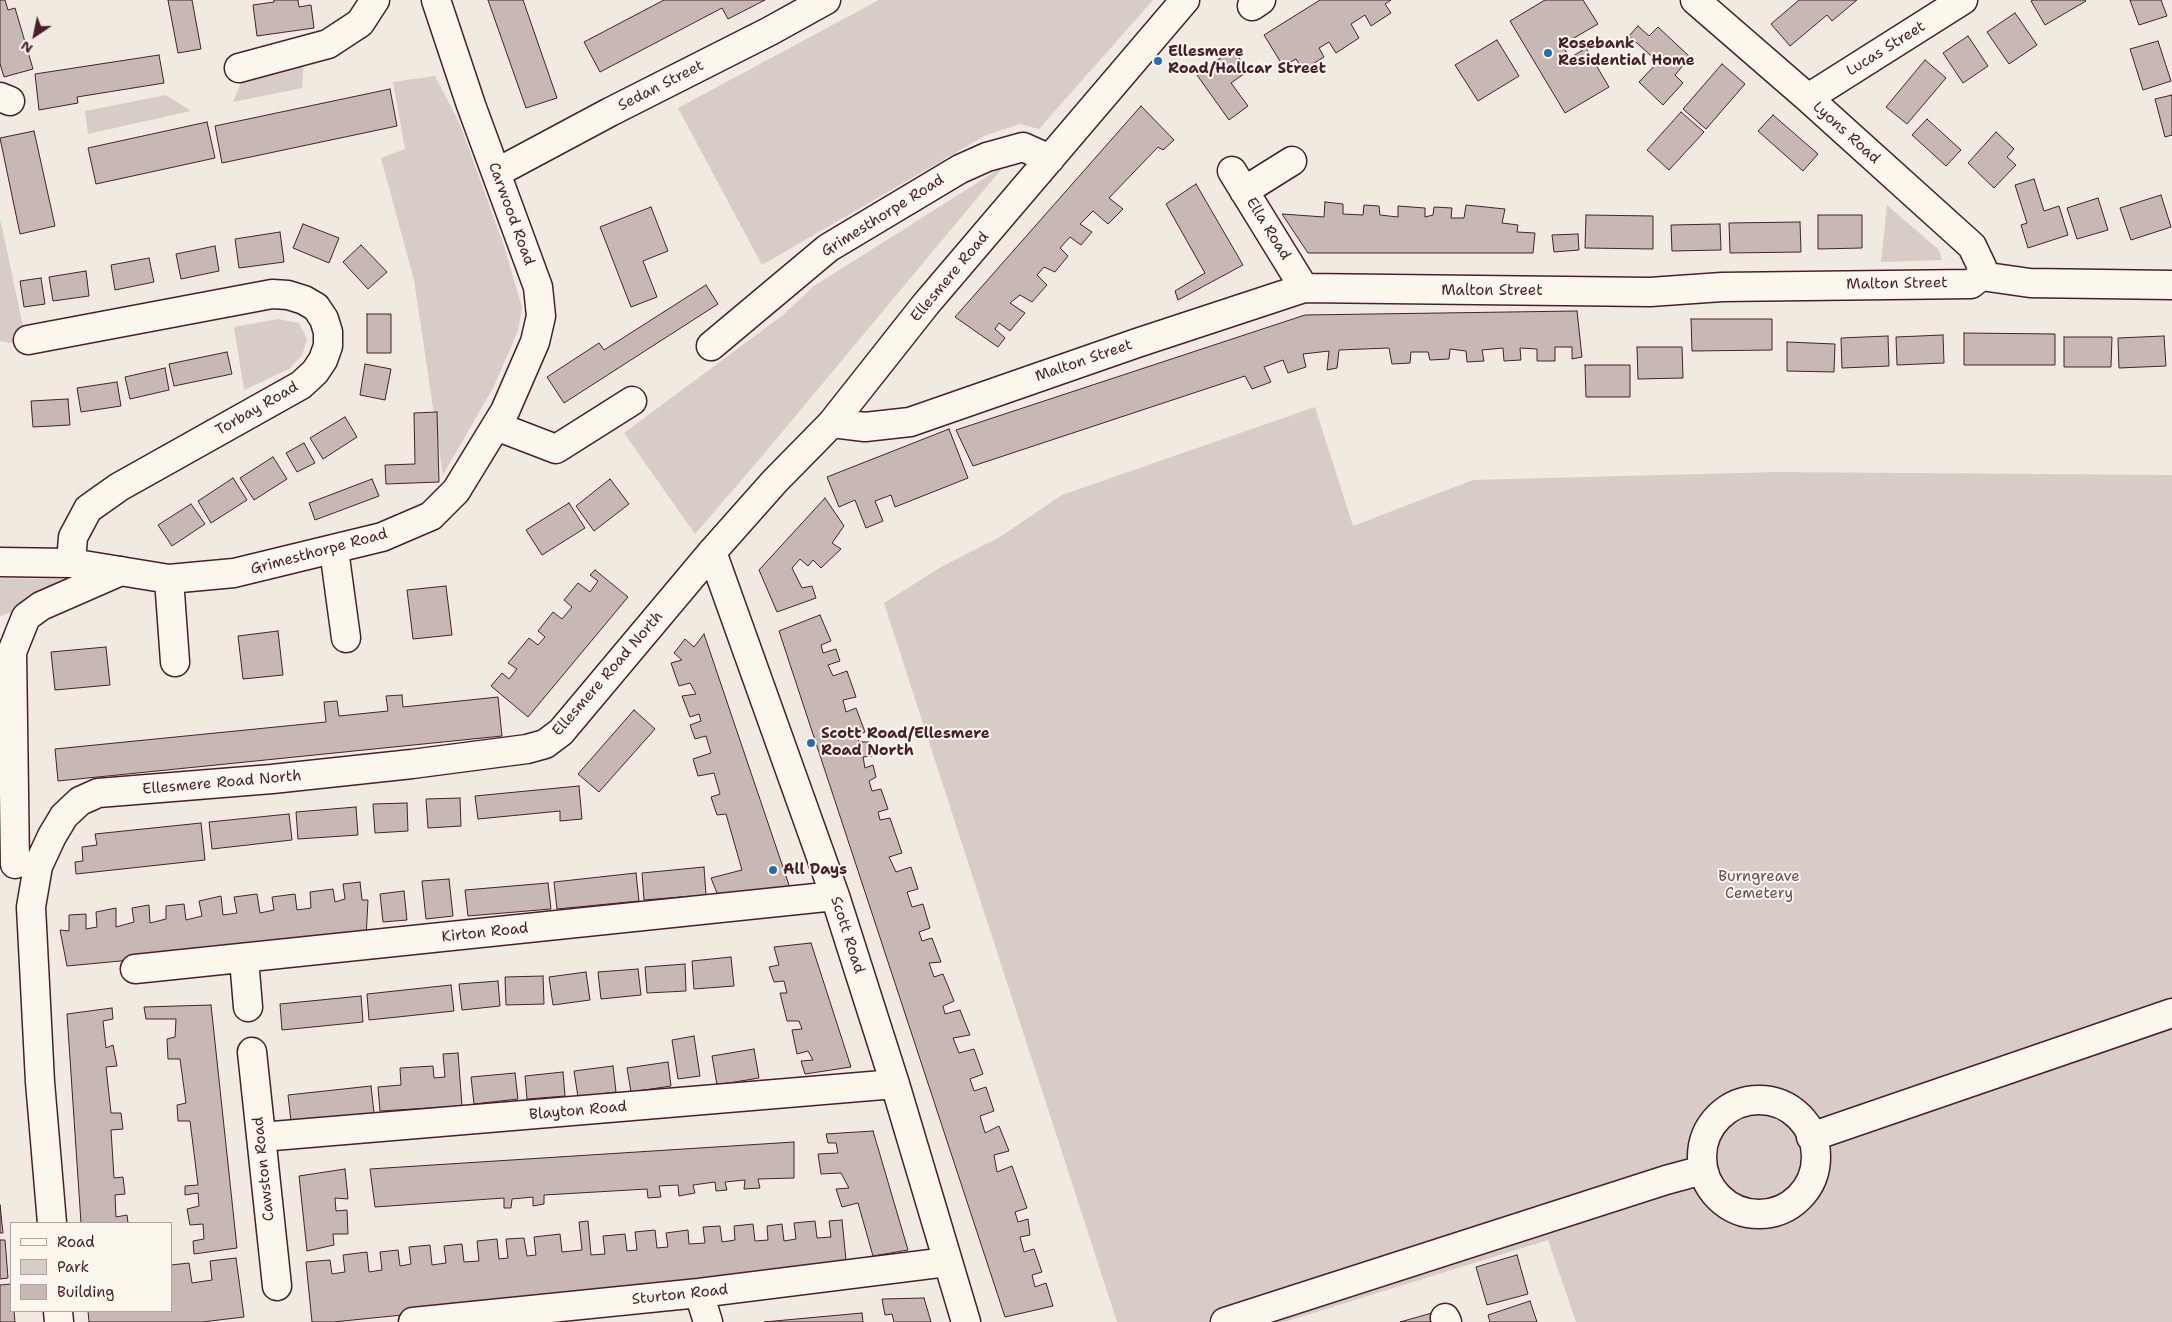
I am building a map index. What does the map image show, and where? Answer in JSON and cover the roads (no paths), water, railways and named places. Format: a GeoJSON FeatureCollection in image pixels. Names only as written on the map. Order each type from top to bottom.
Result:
{"type":"FeatureCollection","features":[{"type":"Feature","properties":{"kind":"street"},"geometry":{"type":"LineString","coordinates":[[239,68],[328,44],[360,23],[375,0]]}},
{"type":"Feature","properties":{"kind":"street","name":"Carwood Road"},"geometry":{"type":"LineString","coordinates":[[436,0],[471,105],[538,287],[541,316],[535,342],[505,411],[496,426]]}},
{"type":"Feature","properties":{"kind":"street","name":"Sedan Street"},"geometry":{"type":"LineString","coordinates":[[496,173],[826,0]]}},
{"type":"Feature","properties":{"kind":"street","name":"Ellesmere Road"},"geometry":{"type":"LineString","coordinates":[[712,552],[775,481],[832,423],[926,304],[1185,0]]}},
{"type":"Feature","properties":{"kind":"street","name":"Lyons Road"},"geometry":{"type":"LineString","coordinates":[[1695,0],[1808,98],[1972,246],[1982,268],[1981,276]]}},
{"type":"Feature","properties":{"kind":"street","name":"Lucas Street"},"geometry":{"type":"LineString","coordinates":[[1808,98],[1963,0]]}},
{"type":"Feature","properties":{"kind":"street","name":"Grimesthorpe Road"},"geometry":{"type":"LineString","coordinates":[[711,346],[828,248],[960,169],[1023,147],[1050,159]]}},
{"type":"Feature","properties":{"kind":"street","name":"Ella Road"},"geometry":{"type":"LineString","coordinates":[[1292,161],[1238,181],[1304,288]]}},
{"type":"Feature","properties":{"kind":"street","name":"Malton Street"},"geometry":{"type":"LineString","coordinates":[[832,423],[865,427],[910,422],[1137,343],[1304,288],[1650,292],[1722,287],[1972,284],[1981,276],[2030,283],[2172,285]]}},
{"type":"Feature","properties":{"kind":"street","name":"Torbay Road"},"geometry":{"type":"LineString","coordinates":[[28,340],[272,294],[288,295],[304,300],[316,307],[324,319],[328,332],[328,346],[323,360],[315,372],[301,385],[119,487],[88,509],[73,537],[71,563]]}},
{"type":"Feature","properties":{"kind":"street"},"geometry":{"type":"LineString","coordinates":[[496,426],[556,449],[632,401]]}},
{"type":"Feature","properties":{"kind":"street","name":"Grimesthorpe Road"},"geometry":{"type":"LineString","coordinates":[[0,562],[71,563],[169,580],[234,573],[382,537],[431,516],[456,491],[496,426]]}},
{"type":"Feature","properties":{"kind":"street"},"geometry":{"type":"LineString","coordinates":[[334,550],[346,638]]}},
{"type":"Feature","properties":{"kind":"street","name":"Scott Road"},"geometry":{"type":"LineString","coordinates":[[712,552],[835,896],[895,1084],[966,1322]]}},
{"type":"Feature","properties":{"kind":"street","name":"Ellesmere Road North"},"geometry":{"type":"LineString","coordinates":[[52,1222],[40,1082],[31,907],[38,866],[64,816],[80,801],[98,793],[272,779],[412,764],[527,749],[545,744],[560,732],[712,552]]}},
{"type":"Feature","properties":{"kind":"street"},"geometry":{"type":"LineString","coordinates":[[15,864],[12,652],[26,617],[41,606],[120,572]]}},
{"type":"Feature","properties":{"kind":"street"},"geometry":{"type":"LineString","coordinates":[[169,580],[175,662]]}},
{"type":"Feature","properties":{"kind":"street","name":"Kirton Road"},"geometry":{"type":"LineString","coordinates":[[135,969],[835,896]]}},
{"type":"Feature","properties":{"kind":"street"},"geometry":{"type":"LineString","coordinates":[[244,959],[248,1007]]}},
{"type":"Feature","properties":{"kind":"street"},"geometry":{"type":"LineString","coordinates":[[1812,1137],[2172,1013]]}},
{"type":"Feature","properties":{"kind":"street","name":"Cawston Road"},"geometry":{"type":"LineString","coordinates":[[252,1052],[277,1286]]}},
{"type":"Feature","properties":{"kind":"street","name":"Blayton Road"},"geometry":{"type":"LineString","coordinates":[[261,1137],[895,1084]]}},
{"type":"Feature","properties":{"kind":"street"},"geometry":{"type":"LineString","coordinates":[[1745,1101],[1771,1101],[1790,1109],[1805,1122],[1812,1137],[1815,1146],[1816,1165],[1810,1184],[1797,1200],[1780,1211],[1764,1215],[1735,1210],[1714,1194],[1701,1164],[1704,1137],[1714,1120],[1727,1109],[1745,1101]]}},
{"type":"Feature","properties":{"kind":"street"},"geometry":{"type":"LineString","coordinates":[[1225,1322],[1666,1180],[1703,1170]]}},
{"type":"Feature","properties":{"kind":"street","name":"Sturton Road"},"geometry":{"type":"LineString","coordinates":[[413,1322],[699,1293],[947,1262]]}},
{"type":"Feature","properties":{"kind":"street"},"geometry":{"type":"LineString","coordinates":[[699,1293],[708,1322]]}},
{"type":"Feature","properties":{"kind":"place","name":"Rosebank Residential Home"},"geometry":{"type":"Point","coordinates":[1548,53]}},
{"type":"Feature","properties":{"kind":"place","name":"Ellesmere Road/Hallcar Street"},"geometry":{"type":"Point","coordinates":[1158,61]}},
{"type":"Feature","properties":{"kind":"place","name":"Scott Road/Ellesmere Road North"},"geometry":{"type":"Point","coordinates":[811,743]}},
{"type":"Feature","properties":{"kind":"place","name":"All Days"},"geometry":{"type":"Point","coordinates":[773,870]}},
{"type":"Feature","properties":{"kind":"park label","name":"Burngreave Cemetery"},"geometry":{"type":"Point","coordinates":[1759,886]}}]}
